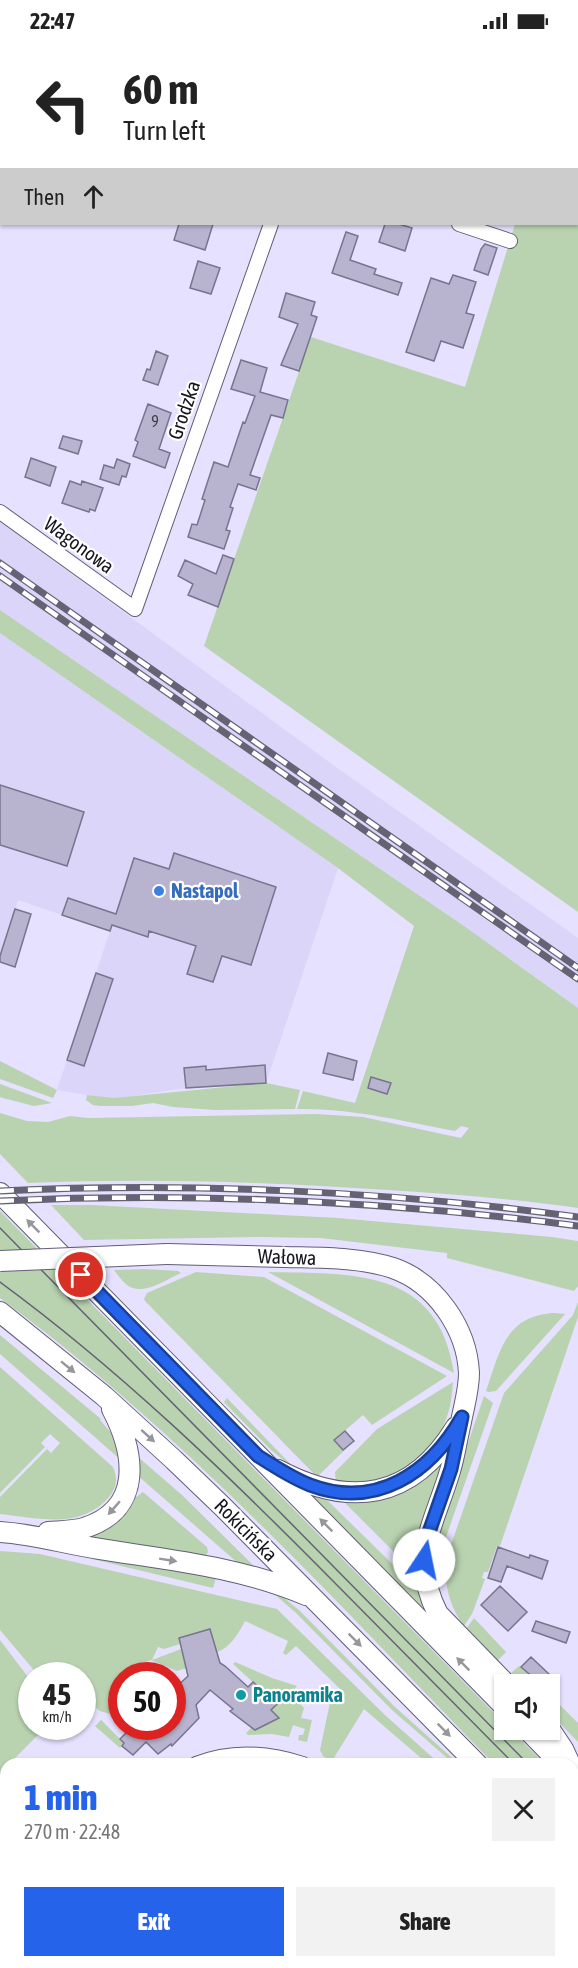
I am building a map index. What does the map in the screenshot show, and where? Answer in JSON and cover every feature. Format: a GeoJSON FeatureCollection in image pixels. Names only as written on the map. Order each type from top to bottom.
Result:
{"type":"FeatureCollection","features":[{"type":"Feature","properties":{"kind":"main road"},"geometry":{"type":"LineString","coordinates":[[0,1193],[494,1696]]}},
{"type":"Feature","properties":{"kind":"main road","name":"Wałowa"},"geometry":{"type":"LineString","coordinates":[[0,1261],[167,1254],[341,1259],[376,1264],[406,1274],[437,1299],[459,1332],[469,1372],[468,1388],[451,1469],[426,1542],[425,1581],[438,1614],[496,1674]]}},
{"type":"Feature","properties":{"kind":"main road","name":"Rokicińska"},"geometry":{"type":"LineString","coordinates":[[0,1312],[104,1396],[223,1506],[471,1758]]}},
{"type":"Feature","properties":{"kind":"main road"},"geometry":{"type":"LineString","coordinates":[[28,1534],[86,1527],[111,1513],[122,1499],[129,1481],[130,1455],[117,1419],[104,1396]]}},
{"type":"Feature","properties":{"kind":"main road"},"geometry":{"type":"LineString","coordinates":[[258,1456],[279,1470],[313,1486],[341,1492],[372,1491],[400,1482],[426,1464],[444,1444],[462,1417]]}},
{"type":"Feature","properties":{"kind":"main road"},"geometry":{"type":"LineString","coordinates":[[0,1532],[28,1534],[84,1546],[243,1573],[314,1599]]}},
{"type":"Feature","properties":{"kind":"main road"},"geometry":{"type":"LineString","coordinates":[[538,1740],[555,1758]]}},
{"type":"Feature","properties":{"kind":"main road"},"geometry":{"type":"LineString","coordinates":[[558,1740],[567,1758]]}},
{"type":"Feature","properties":{"kind":"street","name":"Grodzka"},"geometry":{"type":"LineString","coordinates":[[135,609],[271,225]]}},
{"type":"Feature","properties":{"kind":"street"},"geometry":{"type":"LineString","coordinates":[[462,225],[510,241]]}},
{"type":"Feature","properties":{"kind":"street","name":"Wagonowa"},"geometry":{"type":"LineString","coordinates":[[0,512],[135,609]]}},
{"type":"Feature","properties":{"kind":"street"},"geometry":{"type":"LineString","coordinates":[[210,1758],[240,1754],[285,1758]]}},
{"type":"Feature","properties":{"kind":"shaded area"},"geometry":{"type":"Polygon","coordinates":[[[0,522],[333,765],[578,938],[578,1008],[464,926],[0,610],[0,522]]]}},
{"type":"Feature","properties":{"kind":"shaded area"},"geometry":{"type":"Polygon","coordinates":[[[0,633],[338,868],[266,1083],[186,1088],[112,1099],[57,1090],[110,931],[18,900],[0,956],[0,633]]]}},
{"type":"Feature","properties":{"kind":"green space"},"geometry":{"type":"Polygon","coordinates":[[[515,225],[578,225],[578,912],[204,646],[311,337],[465,387],[515,225]]]}},
{"type":"Feature","properties":{"kind":"green space"},"geometry":{"type":"Polygon","coordinates":[[[0,610],[464,926],[578,1008],[578,1208],[459,1195],[298,1185],[163,1181],[28,1183],[0,1154],[0,1113],[27,1121],[48,1122],[70,1116],[88,1118],[316,1114],[363,1117],[461,1138],[469,1128],[461,1126],[455,1131],[357,1113],[297,1109],[303,1091],[355,1103],[414,926],[338,868],[0,633],[0,610]]]}},
{"type":"Feature","properties":{"kind":"green space"},"geometry":{"type":"Polygon","coordinates":[[[0,1061],[57,1090],[53,1098],[0,1079],[0,1061]]]}},
{"type":"Feature","properties":{"kind":"green space"},"geometry":{"type":"Polygon","coordinates":[[[266,1083],[300,1090],[295,1109],[216,1110],[153,1103],[132,1106],[100,1106],[93,1105],[86,1100],[87,1095],[114,1098],[266,1083]]]}},
{"type":"Feature","properties":{"kind":"green space"},"geometry":{"type":"Polygon","coordinates":[[[0,1084],[52,1103],[34,1106],[0,1097],[0,1084]]]}},
{"type":"Feature","properties":{"kind":"green space"},"geometry":{"type":"Polygon","coordinates":[[[51,1205],[92,1205],[338,1218],[578,1241],[578,1286],[574,1291],[447,1258],[447,1253],[321,1238],[84,1240],[51,1205]]]}},
{"type":"Feature","properties":{"kind":"green space"},"geometry":{"type":"Polygon","coordinates":[[[0,1211],[494,1713],[494,1740],[521,1740],[539,1758],[488,1758],[256,1520],[132,1405],[0,1298],[0,1211]]]}},
{"type":"Feature","properties":{"kind":"green space"},"geometry":{"type":"Polygon","coordinates":[[[145,1269],[181,1273],[154,1286],[140,1289],[127,1285],[114,1270],[145,1269]]]}},
{"type":"Feature","properties":{"kind":"green space"},"geometry":{"type":"Polygon","coordinates":[[[196,1272],[264,1277],[447,1376],[372,1425],[363,1415],[334,1440],[343,1450],[354,1441],[317,1477],[145,1301],[147,1293],[196,1272]]]}},
{"type":"Feature","properties":{"kind":"green space"},"geometry":{"type":"Polygon","coordinates":[[[268,1272],[360,1277],[386,1284],[410,1295],[430,1313],[445,1338],[454,1373],[268,1272]]]}},
{"type":"Feature","properties":{"kind":"green space"},"geometry":{"type":"Polygon","coordinates":[[[578,1302],[578,1317],[500,1546],[497,1546],[488,1572],[484,1572],[482,1578],[485,1579],[472,1614],[464,1626],[449,1594],[446,1559],[504,1393],[573,1315],[578,1302]]]}},
{"type":"Feature","properties":{"kind":"green space"},"geometry":{"type":"Polygon","coordinates":[[[554,1313],[565,1314],[496,1391],[486,1391],[501,1350],[515,1328],[538,1316],[554,1313]]]}},
{"type":"Feature","properties":{"kind":"green space"},"geometry":{"type":"Polygon","coordinates":[[[0,1335],[101,1419],[113,1435],[122,1461],[0,1354],[0,1335]]]}},
{"type":"Feature","properties":{"kind":"green space"},"geometry":{"type":"Polygon","coordinates":[[[0,1367],[113,1467],[116,1479],[112,1494],[98,1507],[72,1518],[58,1519],[0,1514],[0,1497],[47,1449],[51,1453],[60,1443],[50,1434],[41,1443],[45,1447],[0,1493],[0,1367]]]}},
{"type":"Feature","properties":{"kind":"green space"},"geometry":{"type":"Polygon","coordinates":[[[453,1382],[449,1410],[441,1431],[434,1442],[416,1460],[382,1479],[361,1483],[336,1483],[335,1472],[377,1429],[453,1382]]]}},
{"type":"Feature","properties":{"kind":"green space"},"geometry":{"type":"Polygon","coordinates":[[[484,1396],[493,1403],[439,1557],[437,1586],[432,1576],[434,1543],[484,1396]]]}},
{"type":"Feature","properties":{"kind":"green space"},"geometry":{"type":"Polygon","coordinates":[[[227,1398],[298,1472],[271,1450],[224,1402],[227,1398]]]}},
{"type":"Feature","properties":{"kind":"green space"},"geometry":{"type":"Polygon","coordinates":[[[448,1454],[417,1572],[413,1571],[343,1501],[360,1502],[448,1454]]]}},
{"type":"Feature","properties":{"kind":"green space"},"geometry":{"type":"Polygon","coordinates":[[[137,1456],[182,1495],[254,1566],[239,1564],[137,1475],[137,1456]]]}},
{"type":"Feature","properties":{"kind":"green space"},"geometry":{"type":"Polygon","coordinates":[[[143,1492],[207,1547],[208,1552],[204,1559],[82,1537],[131,1496],[135,1498],[143,1492]]]}},
{"type":"Feature","properties":{"kind":"green space"},"geometry":{"type":"Polygon","coordinates":[[[303,1493],[328,1501],[418,1589],[423,1606],[419,1610],[303,1493]]]}},
{"type":"Feature","properties":{"kind":"green space"},"geometry":{"type":"Polygon","coordinates":[[[0,1551],[40,1554],[277,1609],[386,1716],[433,1758],[421,1758],[364,1709],[334,1758],[323,1756],[320,1750],[331,1698],[340,1689],[296,1646],[286,1655],[283,1653],[288,1641],[245,1621],[230,1644],[222,1650],[217,1652],[210,1629],[179,1638],[180,1644],[164,1649],[158,1647],[152,1660],[181,1649],[185,1662],[151,1660],[108,1662],[108,1713],[96,1708],[96,1662],[27,1662],[0,1630],[0,1551]]]}},
{"type":"Feature","properties":{"kind":"green space"},"geometry":{"type":"Polygon","coordinates":[[[81,1554],[217,1574],[213,1588],[84,1557],[81,1554]]]}},
{"type":"Feature","properties":{"kind":"green space"},"geometry":{"type":"Polygon","coordinates":[[[266,1587],[300,1611],[395,1707],[452,1758],[447,1758],[392,1710],[295,1612],[266,1587]]]}},
{"type":"Feature","properties":{"kind":"green space"},"geometry":{"type":"Polygon","coordinates":[[[474,1618],[506,1652],[497,1661],[466,1629],[474,1618]]]}},
{"type":"Feature","properties":{"kind":"green space"},"geometry":{"type":"Polygon","coordinates":[[[0,1640],[18,1664],[18,1740],[33,1740],[15,1758],[0,1758],[0,1640]]]}},
{"type":"Feature","properties":{"kind":"green space"},"geometry":{"type":"Polygon","coordinates":[[[235,1662],[297,1686],[290,1694],[304,1708],[301,1718],[312,1720],[307,1742],[298,1740],[299,1735],[303,1735],[305,1729],[293,1725],[289,1737],[272,1734],[248,1735],[246,1733],[252,1727],[268,1724],[279,1718],[271,1710],[277,1704],[233,1664],[235,1662]]]}},
{"type":"Feature","properties":{"kind":"green space"},"geometry":{"type":"Polygon","coordinates":[[[519,1666],[528,1674],[512,1674],[519,1666]]]}},
{"type":"Feature","properties":{"kind":"green space"},"geometry":{"type":"Polygon","coordinates":[[[560,1705],[578,1723],[578,1742],[560,1723],[560,1705]]]}},
{"type":"Feature","properties":{"kind":"green space"},"geometry":{"type":"Polygon","coordinates":[[[101,1720],[108,1727],[108,1737],[96,1727],[101,1720]]]}},
{"type":"Feature","properties":{"kind":"green space"},"geometry":{"type":"Polygon","coordinates":[[[111,1740],[121,1740],[124,1743],[120,1748],[111,1740]]]}},
{"type":"Feature","properties":{"kind":"building"},"geometry":{"type":"Polygon","coordinates":[[[179,225],[213,225],[205,250],[174,240],[179,225]]]}},
{"type":"Feature","properties":{"kind":"building"},"geometry":{"type":"Polygon","coordinates":[[[385,225],[402,225],[412,228],[405,251],[379,242],[385,225]]]}},
{"type":"Feature","properties":{"kind":"building"},"geometry":{"type":"Polygon","coordinates":[[[346,232],[358,236],[350,260],[376,269],[374,274],[402,283],[398,295],[332,273],[346,232]]]}},
{"type":"Feature","properties":{"kind":"building"},"geometry":{"type":"Polygon","coordinates":[[[485,244],[497,248],[488,275],[474,270],[485,244]]]}},
{"type":"Feature","properties":{"kind":"building"},"geometry":{"type":"Polygon","coordinates":[[[198,261],[220,268],[211,294],[190,288],[198,261]]]}},
{"type":"Feature","properties":{"kind":"building"},"geometry":{"type":"Polygon","coordinates":[[[453,275],[476,282],[466,313],[474,315],[463,348],[441,341],[434,361],[406,352],[431,278],[449,284],[453,275]]]}},
{"type":"Feature","properties":{"kind":"building"},"geometry":{"type":"Polygon","coordinates":[[[286,293],[315,302],[311,315],[317,317],[299,371],[281,365],[298,324],[279,317],[286,293]]]}},
{"type":"Feature","properties":{"kind":"building"},"geometry":{"type":"Polygon","coordinates":[[[156,351],[168,356],[158,385],[143,380],[147,369],[150,370],[156,351]]]}},
{"type":"Feature","properties":{"kind":"building"},"geometry":{"type":"Polygon","coordinates":[[[241,360],[267,368],[260,392],[288,400],[283,418],[271,415],[250,475],[260,478],[256,490],[238,484],[230,507],[233,508],[226,530],[230,531],[224,549],[188,537],[192,524],[197,525],[205,500],[202,499],[214,462],[228,467],[243,422],[245,423],[255,396],[231,389],[241,360]]]}},
{"type":"Feature","properties":{"kind":"building"},"geometry":{"type":"Polygon","coordinates":[[[148,404],[171,413],[159,449],[170,453],[165,468],[133,456],[138,442],[135,440],[148,404]]]}},
{"type":"Feature","properties":{"kind":"building"},"geometry":{"type":"Polygon","coordinates":[[[63,436],[82,441],[78,454],[59,448],[63,436]]]}},
{"type":"Feature","properties":{"kind":"building"},"geometry":{"type":"Polygon","coordinates":[[[31,458],[56,467],[50,486],[25,477],[31,458]]]}},
{"type":"Feature","properties":{"kind":"building"},"geometry":{"type":"Polygon","coordinates":[[[117,459],[130,464],[126,477],[122,476],[119,485],[100,479],[104,465],[114,468],[117,459]]]}},
{"type":"Feature","properties":{"kind":"building"},"geometry":{"type":"Polygon","coordinates":[[[70,481],[81,485],[82,481],[103,488],[95,511],[90,509],[89,512],[62,503],[70,481]]]}},
{"type":"Feature","properties":{"kind":"building"},"geometry":{"type":"Polygon","coordinates":[[[223,555],[234,559],[218,607],[188,595],[193,584],[178,576],[185,560],[216,574],[223,555]]]}},
{"type":"Feature","properties":{"kind":"building"},"geometry":{"type":"Polygon","coordinates":[[[0,785],[84,812],[67,866],[0,845],[0,785]]]}},
{"type":"Feature","properties":{"kind":"building"},"geometry":{"type":"Polygon","coordinates":[[[174,853],[276,887],[251,965],[222,956],[213,982],[187,974],[196,946],[149,931],[148,937],[112,925],[110,931],[62,915],[68,898],[116,914],[134,858],[169,869],[174,853]]]}},
{"type":"Feature","properties":{"kind":"building"},"geometry":{"type":"Polygon","coordinates":[[[15,909],[31,914],[15,967],[0,962],[0,956],[15,909]]]}},
{"type":"Feature","properties":{"kind":"building"},"geometry":{"type":"Polygon","coordinates":[[[96,973],[113,979],[84,1066],[67,1060],[96,973]]]}},
{"type":"Feature","properties":{"kind":"building"},"geometry":{"type":"Polygon","coordinates":[[[328,1053],[357,1061],[353,1080],[323,1073],[328,1053]]]}},
{"type":"Feature","properties":{"kind":"building"},"geometry":{"type":"Polygon","coordinates":[[[265,1065],[266,1083],[186,1088],[184,1068],[206,1066],[206,1070],[265,1065]]]}},
{"type":"Feature","properties":{"kind":"building"},"geometry":{"type":"Polygon","coordinates":[[[371,1077],[391,1083],[387,1094],[368,1088],[371,1077]]]}},
{"type":"Feature","properties":{"kind":"building"},"geometry":{"type":"Polygon","coordinates":[[[345,1431],[354,1441],[343,1450],[334,1440],[345,1431]]]}},
{"type":"Feature","properties":{"kind":"building"},"geometry":{"type":"Polygon","coordinates":[[[498,1547],[529,1558],[530,1555],[548,1561],[542,1579],[507,1566],[501,1582],[488,1578],[498,1547]]]}},
{"type":"Feature","properties":{"kind":"building"},"geometry":{"type":"Polygon","coordinates":[[[500,1586],[527,1612],[508,1631],[481,1605],[500,1586]]]}},
{"type":"Feature","properties":{"kind":"building"},"geometry":{"type":"Polygon","coordinates":[[[536,1621],[570,1632],[566,1643],[532,1631],[536,1621]]]}},
{"type":"Feature","properties":{"kind":"building","name":"Panoramika"},"geometry":{"type":"Polygon","coordinates":[[[210,1629],[220,1663],[248,1687],[253,1682],[277,1704],[271,1710],[279,1718],[255,1730],[230,1711],[233,1709],[210,1690],[196,1705],[199,1718],[186,1731],[186,1678],[188,1676],[179,1638],[210,1629]]]}},
{"type":"Feature","properties":{"kind":"building"},"geometry":{"type":"Polygon","coordinates":[[[531,1657],[549,1674],[529,1674],[521,1667],[531,1657]]]}},
{"type":"Feature","properties":{"kind":"building","name":"Panoramika"},"geometry":{"type":"Polygon","coordinates":[[[121,1740],[178,1740],[158,1754],[146,1742],[133,1755],[122,1746],[124,1743],[121,1740]]]}},
{"type":"Feature","properties":{"kind":"tram line"},"geometry":{"type":"LineString","coordinates":[[0,1228],[522,1758]]}},
{"type":"Feature","properties":{"kind":"tram line"},"geometry":{"type":"LineString","coordinates":[[0,1282],[88,1351],[172,1424],[292,1540],[508,1758]]}},
{"type":"Feature","properties":{"kind":"railway"},"geometry":{"type":"LineString","coordinates":[[0,563],[578,968]]}},
{"type":"Feature","properties":{"kind":"railway"},"geometry":{"type":"LineString","coordinates":[[0,576],[578,979]]}},
{"type":"Feature","properties":{"kind":"railway"},"geometry":{"type":"LineString","coordinates":[[0,1191],[71,1188],[216,1188],[289,1191],[435,1201],[578,1217]]}},
{"type":"Feature","properties":{"kind":"railway"},"geometry":{"type":"LineString","coordinates":[[0,1201],[72,1198],[217,1198],[289,1201],[434,1210],[578,1226]]}},
{"type":"Feature","properties":{"kind":"place","name":"Nastapol"},"geometry":{"type":"Point","coordinates":[159,891]}},
{"type":"Feature","properties":{"kind":"place","name":"Panoramika"},"geometry":{"type":"Point","coordinates":[241,1695]}},
{"type":"Feature","properties":{"kind":"route"},"geometry":{"type":"LineString","coordinates":[[81,1275],[258,1456],[279,1470],[313,1486],[350,1493],[379,1490],[400,1482],[434,1456],[462,1417],[451,1469],[428,1535],[424,1560]]}}]}
